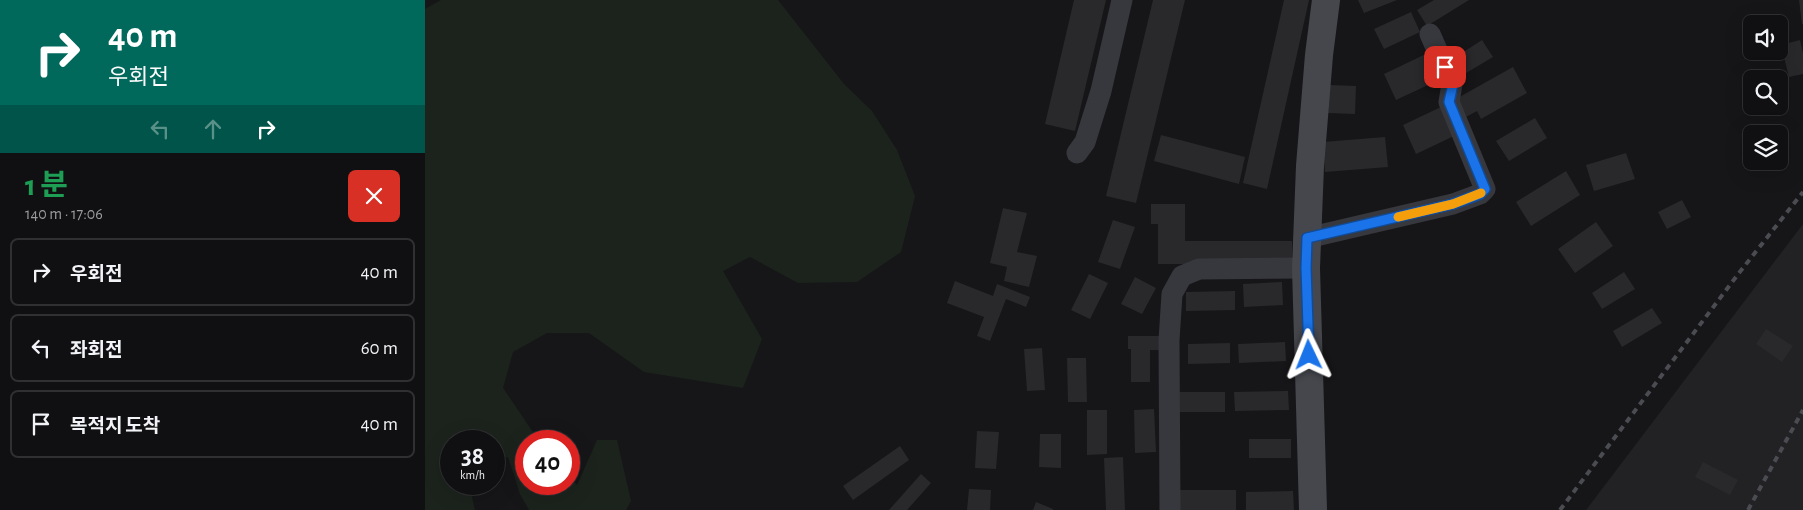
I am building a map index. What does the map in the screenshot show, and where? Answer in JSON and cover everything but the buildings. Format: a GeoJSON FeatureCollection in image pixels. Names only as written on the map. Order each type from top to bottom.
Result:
{"type":"FeatureCollection","features":[{"type":"Feature","properties":{"kind":"street"},"geometry":{"type":"LineString","coordinates":[[1077,153],[1085,142],[1101,91],[1122,0]]}},
{"type":"Feature","properties":{"kind":"street"},"geometry":{"type":"LineString","coordinates":[[1313,510],[1306,268],[1310,166],[1319,55],[1326,0]]}},
{"type":"Feature","properties":{"kind":"street"},"geometry":{"type":"LineString","coordinates":[[1307,238],[1453,204],[1480,194],[1485,189],[1449,102],[1453,84],[1430,34]]}},
{"type":"Feature","properties":{"kind":"street"},"geometry":{"type":"LineString","coordinates":[[1170,510],[1169,350],[1172,294],[1182,276],[1199,269],[1306,268]]}},
{"type":"Feature","properties":{"kind":"shaded area"},"geometry":{"type":"Polygon","coordinates":[[[441,0],[778,0],[844,84],[872,111],[897,150],[915,196],[901,252],[857,282],[798,283],[750,257],[723,271],[762,339],[743,388],[644,372],[589,333],[547,333],[513,352],[503,388],[532,430],[515,430],[515,479],[508,457],[505,457],[505,430],[440,430],[440,495],[472,495],[475,510],[425,510],[425,9],[441,0]]]}},
{"type":"Feature","properties":{"kind":"shaded area"},"geometry":{"type":"Polygon","coordinates":[[[1803,224],[1803,510],[1586,510],[1803,224]]]}},
{"type":"Feature","properties":{"kind":"shaded area"},"geometry":{"type":"Polygon","coordinates":[[[597,440],[617,440],[631,501],[626,510],[529,510],[521,495],[580,495],[580,478],[597,440]]]}},
{"type":"Feature","properties":{"kind":"railway"},"geometry":{"type":"LineString","coordinates":[[1560,510],[1739,273],[1803,192]]}},
{"type":"Feature","properties":{"kind":"railway"},"geometry":{"type":"LineString","coordinates":[[1748,510],[1803,410]]}},
{"type":"Feature","properties":{"kind":"slow traffic"},"geometry":{"type":"LineString","coordinates":[[1398,217],[1453,204],[1481,193]]}},
{"type":"Feature","properties":{"kind":"route"},"geometry":{"type":"LineString","coordinates":[[1309,355],[1306,268],[1307,238],[1453,204],[1480,194],[1485,189],[1449,102],[1453,84],[1445,67]]}}]}
